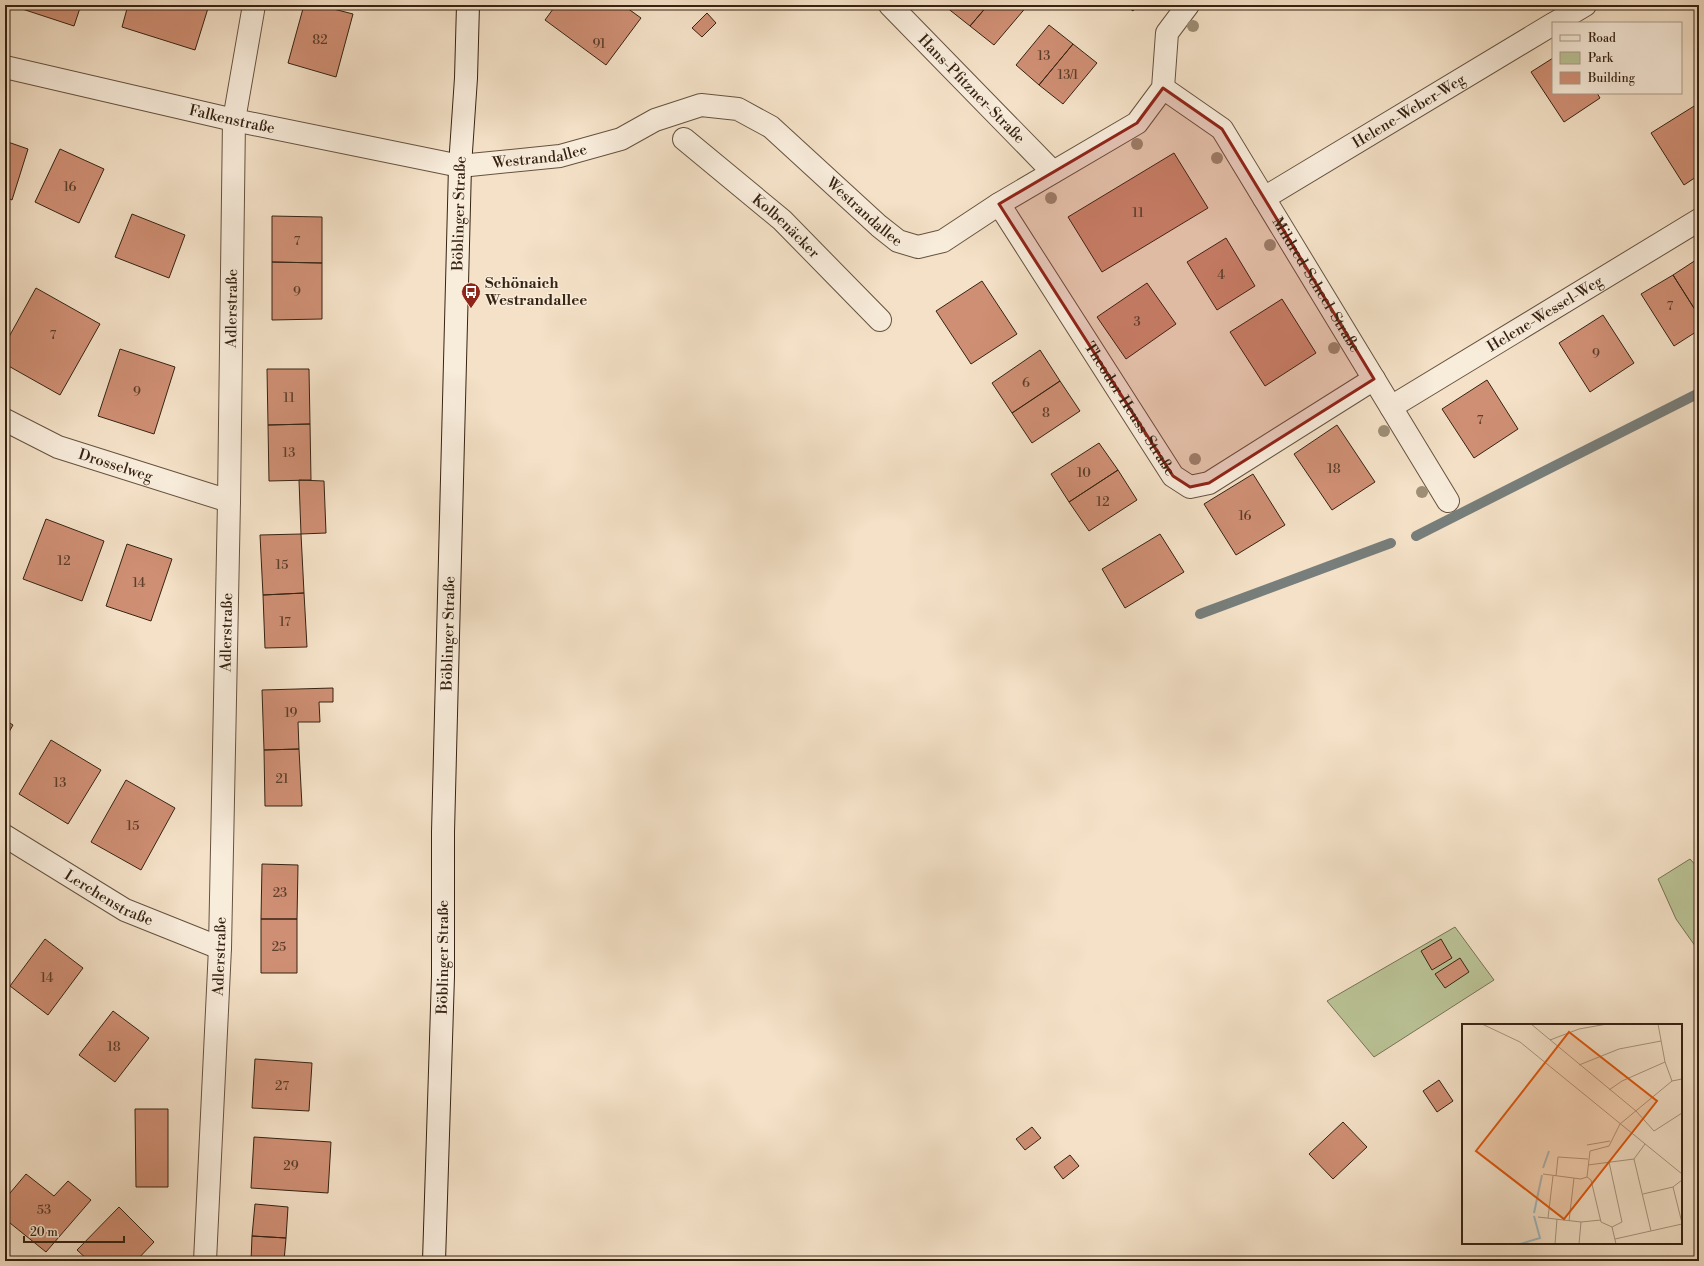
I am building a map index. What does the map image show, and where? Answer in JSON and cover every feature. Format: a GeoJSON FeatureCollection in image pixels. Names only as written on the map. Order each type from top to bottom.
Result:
{"type":"FeatureCollection","features":[{"type":"Feature","properties":{"kind":"street","name":"Adlerstraße"},"geometry":{"type":"LineString","coordinates":[[205,1261],[220,948],[229,501],[234,120],[254,5]]}},
{"type":"Feature","properties":{"kind":"street","name":"Böblinger Straße"},"geometry":{"type":"LineString","coordinates":[[434,1261],[442,976],[443,832],[460,166],[466,78],[468,5]]}},
{"type":"Feature","properties":{"kind":"street","name":"Hans-Pfitzner-Straße"},"geometry":{"type":"LineString","coordinates":[[890,5],[1053,172]]}},
{"type":"Feature","properties":{"kind":"street"},"geometry":{"type":"LineString","coordinates":[[1163,88],[1167,33],[1188,5]]}},
{"type":"Feature","properties":{"kind":"street","name":"Helene-Weber-Weg"},"geometry":{"type":"LineString","coordinates":[[1557,22],[1585,5]]}},
{"type":"Feature","properties":{"kind":"street","name":"Helene-Weber-Weg"},"geometry":{"type":"LineString","coordinates":[[1264,198],[1552,25]]}},
{"type":"Feature","properties":{"kind":"street","name":"Falkenstraße"},"geometry":{"type":"LineString","coordinates":[[5,67],[234,120],[460,166]]}},
{"type":"Feature","properties":{"kind":"street","name":"Westrandallee"},"geometry":{"type":"LineString","coordinates":[[460,166],[560,156],[621,139],[655,120],[701,105],[738,109],[771,127],[879,226],[898,241],[918,247],[943,241],[999,204],[1137,123],[1163,88]]}},
{"type":"Feature","properties":{"kind":"street","name":"Mildred-Scheel-Straße"},"geometry":{"type":"LineString","coordinates":[[1163,88],[1222,129],[1448,501]]}},
{"type":"Feature","properties":{"kind":"street","name":"Kolbenäcker"},"geometry":{"type":"LineString","coordinates":[[684,139],[782,220],[880,320]]}},
{"type":"Feature","properties":{"kind":"street","name":"Theodor-Heuss-Straße"},"geometry":{"type":"LineString","coordinates":[[999,204],[1173,476],[1190,487],[1209,483],[1374,379]]}},
{"type":"Feature","properties":{"kind":"street","name":"Helene-Wessel-Weg"},"geometry":{"type":"LineString","coordinates":[[1391,407],[1699,220]]}},
{"type":"Feature","properties":{"kind":"street","name":"Drosselweg"},"geometry":{"type":"LineString","coordinates":[[5,420],[58,447],[229,501]]}},
{"type":"Feature","properties":{"kind":"street","name":"Lerchenstraße"},"geometry":{"type":"LineString","coordinates":[[5,836],[125,910],[220,948]]}},
{"type":"Feature","properties":{"kind":"highlighted area"},"geometry":{"type":"Polygon","coordinates":[[[1163,88],[1222,129],[1374,379],[1209,483],[1190,487],[1173,476],[999,204],[1137,123],[1163,88]]]}},
{"type":"Feature","properties":{"kind":"green space"},"geometry":{"type":"Polygon","coordinates":[[[1690,859],[1699,869],[1698,950],[1676,919],[1658,879],[1690,859]]]}},
{"type":"Feature","properties":{"kind":"green space"},"geometry":{"type":"Polygon","coordinates":[[[1455,927],[1494,980],[1374,1057],[1327,1001],[1455,927]]]}},
{"type":"Feature","properties":{"kind":"building"},"geometry":{"type":"Polygon","coordinates":[[[10,5],[81,5],[74,26],[10,5]]]}},
{"type":"Feature","properties":{"kind":"building"},"geometry":{"type":"Polygon","coordinates":[[[128,5],[209,5],[195,50],[122,27],[128,5]]]}},
{"type":"Feature","properties":{"kind":"building"},"geometry":{"type":"Polygon","coordinates":[[[304,5],[318,5],[353,14],[336,77],[288,63],[304,5]]]}},
{"type":"Feature","properties":{"kind":"building"},"geometry":{"type":"Polygon","coordinates":[[[556,5],[623,5],[641,18],[606,65],[545,20],[556,5]]]}},
{"type":"Feature","properties":{"kind":"building"},"geometry":{"type":"Polygon","coordinates":[[[948,5],[988,5],[970,26],[946,7],[948,5]]]}},
{"type":"Feature","properties":{"kind":"building"},"geometry":{"type":"Polygon","coordinates":[[[988,5],[1028,5],[994,45],[970,26],[988,5]]]}},
{"type":"Feature","properties":{"kind":"building"},"geometry":{"type":"Polygon","coordinates":[[[1125,5],[1137,5],[1133,11],[1125,5]]]}},
{"type":"Feature","properties":{"kind":"building"},"geometry":{"type":"Polygon","coordinates":[[[707,13],[716,23],[702,37],[692,28],[707,13]]]}},
{"type":"Feature","properties":{"kind":"building"},"geometry":{"type":"Polygon","coordinates":[[[1049,25],[1073,44],[1039,85],[1016,65],[1049,25]]]}},
{"type":"Feature","properties":{"kind":"building"},"geometry":{"type":"Polygon","coordinates":[[[1073,44],[1097,63],[1063,104],[1039,85],[1073,44]]]}},
{"type":"Feature","properties":{"kind":"building"},"geometry":{"type":"Polygon","coordinates":[[[1552,59],[1552,94],[1598,94],[1600,98],[1564,122],[1531,72],[1552,59]]]}},
{"type":"Feature","properties":{"kind":"building"},"geometry":{"type":"Polygon","coordinates":[[[1699,103],[1699,175],[1684,185],[1651,133],[1699,103]]]}},
{"type":"Feature","properties":{"kind":"building"},"geometry":{"type":"Polygon","coordinates":[[[5,141],[28,149],[12,200],[5,197],[5,141]]]}},
{"type":"Feature","properties":{"kind":"building"},"geometry":{"type":"Polygon","coordinates":[[[60,149],[104,169],[79,223],[35,202],[60,149]]]}},
{"type":"Feature","properties":{"kind":"building"},"geometry":{"type":"Polygon","coordinates":[[[1174,153],[1208,208],[1102,272],[1068,217],[1174,153]]]}},
{"type":"Feature","properties":{"kind":"building"},"geometry":{"type":"Polygon","coordinates":[[[132,214],[185,235],[169,278],[115,257],[132,214]]]}},
{"type":"Feature","properties":{"kind":"building"},"geometry":{"type":"Polygon","coordinates":[[[272,216],[322,217],[322,263],[272,262],[272,216]]]}},
{"type":"Feature","properties":{"kind":"building"},"geometry":{"type":"Polygon","coordinates":[[[1226,238],[1255,286],[1217,310],[1187,262],[1226,238]]]}},
{"type":"Feature","properties":{"kind":"building"},"geometry":{"type":"Polygon","coordinates":[[[1699,258],[1699,316],[1673,275],[1699,258]]]}},
{"type":"Feature","properties":{"kind":"building"},"geometry":{"type":"Polygon","coordinates":[[[272,262],[322,263],[322,319],[272,320],[272,262]]]}},
{"type":"Feature","properties":{"kind":"building"},"geometry":{"type":"Polygon","coordinates":[[[1673,275],[1699,316],[1699,330],[1674,346],[1641,294],[1673,275]]]}},
{"type":"Feature","properties":{"kind":"building"},"geometry":{"type":"Polygon","coordinates":[[[982,281],[1017,334],[971,364],[936,311],[982,281]]]}},
{"type":"Feature","properties":{"kind":"building"},"geometry":{"type":"Polygon","coordinates":[[[1147,283],[1176,324],[1126,359],[1097,317],[1147,283]]]}},
{"type":"Feature","properties":{"kind":"building"},"geometry":{"type":"Polygon","coordinates":[[[36,288],[100,324],[60,395],[5,364],[5,344],[36,288]]]}},
{"type":"Feature","properties":{"kind":"building"},"geometry":{"type":"Polygon","coordinates":[[[1282,299],[1316,353],[1265,386],[1230,332],[1282,299]]]}},
{"type":"Feature","properties":{"kind":"building"},"geometry":{"type":"Polygon","coordinates":[[[1603,315],[1634,363],[1590,392],[1559,343],[1603,315]]]}},
{"type":"Feature","properties":{"kind":"building"},"geometry":{"type":"Polygon","coordinates":[[[120,349],[175,367],[154,434],[98,416],[120,349]]]}},
{"type":"Feature","properties":{"kind":"building"},"geometry":{"type":"Polygon","coordinates":[[[1040,350],[1060,381],[1012,413],[992,383],[1040,350]]]}},
{"type":"Feature","properties":{"kind":"building"},"geometry":{"type":"Polygon","coordinates":[[[267,369],[309,369],[310,424],[268,425],[267,369]]]}},
{"type":"Feature","properties":{"kind":"building"},"geometry":{"type":"Polygon","coordinates":[[[1487,380],[1518,429],[1474,458],[1442,409],[1487,380]]]}},
{"type":"Feature","properties":{"kind":"building"},"geometry":{"type":"Polygon","coordinates":[[[1060,381],[1080,411],[1032,443],[1012,413],[1060,381]]]}},
{"type":"Feature","properties":{"kind":"building"},"geometry":{"type":"Polygon","coordinates":[[[310,424],[311,480],[269,481],[268,425],[310,424]]]}},
{"type":"Feature","properties":{"kind":"building"},"geometry":{"type":"Polygon","coordinates":[[[1337,425],[1375,482],[1332,510],[1294,454],[1337,425]]]}},
{"type":"Feature","properties":{"kind":"building"},"geometry":{"type":"Polygon","coordinates":[[[1099,443],[1118,470],[1069,502],[1051,474],[1099,443]]]}},
{"type":"Feature","properties":{"kind":"building"},"geometry":{"type":"Polygon","coordinates":[[[1118,470],[1137,500],[1089,531],[1069,502],[1118,470]]]}},
{"type":"Feature","properties":{"kind":"building"},"geometry":{"type":"Polygon","coordinates":[[[1253,474],[1285,525],[1236,555],[1204,504],[1253,474]]]}},
{"type":"Feature","properties":{"kind":"building"},"geometry":{"type":"Polygon","coordinates":[[[299,480],[324,481],[326,533],[301,534],[299,480]]]}},
{"type":"Feature","properties":{"kind":"building"},"geometry":{"type":"Polygon","coordinates":[[[46,519],[104,541],[82,601],[23,579],[46,519]]]}},
{"type":"Feature","properties":{"kind":"building"},"geometry":{"type":"Polygon","coordinates":[[[301,534],[304,593],[263,595],[260,535],[301,534]]]}},
{"type":"Feature","properties":{"kind":"building"},"geometry":{"type":"Polygon","coordinates":[[[1160,534],[1184,572],[1125,608],[1102,569],[1160,534]]]}},
{"type":"Feature","properties":{"kind":"building"},"geometry":{"type":"Polygon","coordinates":[[[127,544],[172,559],[151,621],[106,606],[127,544]]]}},
{"type":"Feature","properties":{"kind":"building"},"geometry":{"type":"Polygon","coordinates":[[[304,593],[307,647],[265,648],[263,595],[304,593]]]}},
{"type":"Feature","properties":{"kind":"building"},"geometry":{"type":"Polygon","coordinates":[[[333,688],[333,702],[319,702],[320,722],[298,722],[299,749],[264,750],[262,690],[333,688]]]}},
{"type":"Feature","properties":{"kind":"building"},"geometry":{"type":"Polygon","coordinates":[[[5,720],[13,725],[5,739],[5,720]]]}},
{"type":"Feature","properties":{"kind":"building"},"geometry":{"type":"Polygon","coordinates":[[[51,740],[101,770],[68,824],[19,794],[51,740]]]}},
{"type":"Feature","properties":{"kind":"building"},"geometry":{"type":"Polygon","coordinates":[[[299,749],[302,806],[265,806],[264,750],[299,749]]]}},
{"type":"Feature","properties":{"kind":"building"},"geometry":{"type":"Polygon","coordinates":[[[126,780],[175,808],[141,870],[91,842],[126,780]]]}},
{"type":"Feature","properties":{"kind":"building"},"geometry":{"type":"Polygon","coordinates":[[[262,864],[298,865],[297,919],[261,919],[262,864]]]}},
{"type":"Feature","properties":{"kind":"building"},"geometry":{"type":"Polygon","coordinates":[[[261,919],[297,919],[297,973],[261,973],[261,919]]]}},
{"type":"Feature","properties":{"kind":"building"},"geometry":{"type":"Polygon","coordinates":[[[45,939],[83,968],[48,1015],[10,986],[45,939]]]}},
{"type":"Feature","properties":{"kind":"building"},"geometry":{"type":"Polygon","coordinates":[[[1441,939],[1452,958],[1432,970],[1421,951],[1441,939]]]}},
{"type":"Feature","properties":{"kind":"building"},"geometry":{"type":"Polygon","coordinates":[[[1460,958],[1469,972],[1445,988],[1435,974],[1460,958]]]}},
{"type":"Feature","properties":{"kind":"building"},"geometry":{"type":"Polygon","coordinates":[[[113,1011],[149,1038],[115,1082],[79,1055],[113,1011]]]}},
{"type":"Feature","properties":{"kind":"building"},"geometry":{"type":"Polygon","coordinates":[[[255,1059],[312,1063],[309,1111],[252,1108],[255,1059]]]}},
{"type":"Feature","properties":{"kind":"building"},"geometry":{"type":"Polygon","coordinates":[[[1439,1080],[1453,1101],[1437,1112],[1423,1091],[1439,1080]]]}},
{"type":"Feature","properties":{"kind":"building"},"geometry":{"type":"Polygon","coordinates":[[[135,1109],[168,1109],[168,1187],[136,1187],[135,1109]]]}},
{"type":"Feature","properties":{"kind":"building"},"geometry":{"type":"Polygon","coordinates":[[[1343,1122],[1367,1147],[1333,1179],[1309,1154],[1343,1122]]]}},
{"type":"Feature","properties":{"kind":"building"},"geometry":{"type":"Polygon","coordinates":[[[1032,1127],[1041,1138],[1025,1150],[1016,1139],[1032,1127]]]}},
{"type":"Feature","properties":{"kind":"building"},"geometry":{"type":"Polygon","coordinates":[[[254,1137],[331,1142],[328,1193],[251,1188],[254,1137]]]}},
{"type":"Feature","properties":{"kind":"building"},"geometry":{"type":"Polygon","coordinates":[[[1070,1155],[1079,1166],[1063,1179],[1054,1167],[1070,1155]]]}},
{"type":"Feature","properties":{"kind":"building"},"geometry":{"type":"Polygon","coordinates":[[[26,1174],[54,1196],[68,1181],[91,1200],[46,1252],[5,1219],[5,1199],[26,1174]]]}},
{"type":"Feature","properties":{"kind":"building"},"geometry":{"type":"Polygon","coordinates":[[[255,1204],[288,1207],[286,1238],[252,1236],[255,1204]]]}},
{"type":"Feature","properties":{"kind":"building"},"geometry":{"type":"Polygon","coordinates":[[[119,1207],[154,1242],[136,1261],[89,1261],[77,1250],[119,1207]]]}},
{"type":"Feature","properties":{"kind":"building"},"geometry":{"type":"Polygon","coordinates":[[[252,1236],[286,1238],[284,1261],[251,1261],[252,1236]]]}},
{"type":"Feature","properties":{"kind":"waterway"},"geometry":{"type":"LineString","coordinates":[[1416,536],[1699,393]]}},
{"type":"Feature","properties":{"kind":"waterway"},"geometry":{"type":"LineString","coordinates":[[1200,614],[1391,543]]}},
{"type":"Feature","properties":{"kind":"place","name":"Schönaich Westrandallee"},"geometry":{"type":"Point","coordinates":[471,309]}}]}
